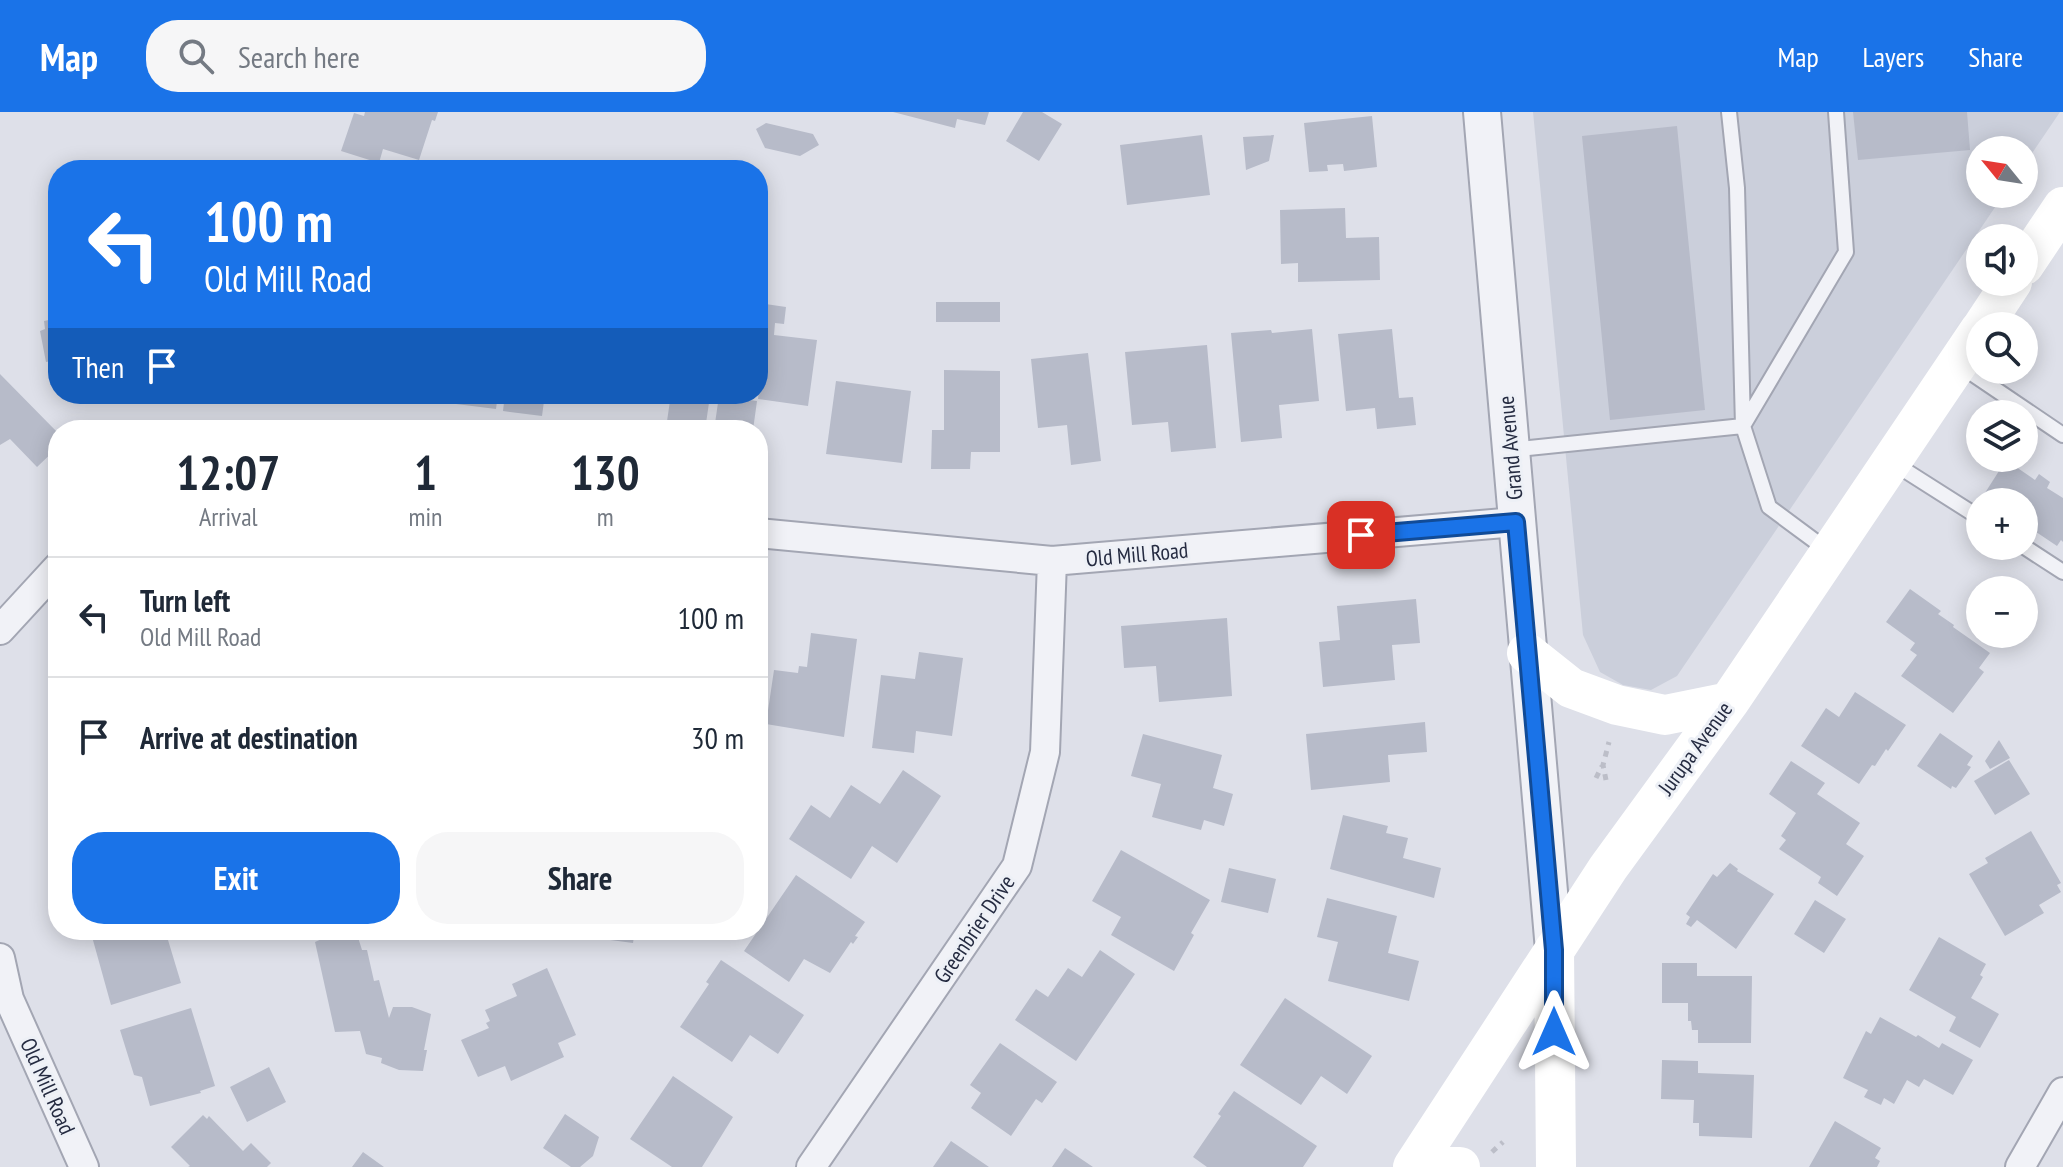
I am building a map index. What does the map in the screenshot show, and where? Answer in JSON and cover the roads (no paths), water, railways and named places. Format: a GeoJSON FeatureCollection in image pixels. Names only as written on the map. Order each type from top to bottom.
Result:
{"type":"FeatureCollection","features":[{"type":"Feature","properties":{"kind":"main road"},"geometry":{"type":"LineString","coordinates":[[2038,244],[2063,207]]}},
{"type":"Feature","properties":{"kind":"main road","name":"Jurupa Avenue"},"geometry":{"type":"LineString","coordinates":[[1413,1167],[1608,868],[1729,702],[1966,350]]}},
{"type":"Feature","properties":{"kind":"main road"},"geometry":{"type":"LineString","coordinates":[[1527,653],[1571,688],[1617,705],[1665,715],[1729,702]]}},
{"type":"Feature","properties":{"kind":"main road","name":"Grand Avenue"},"geometry":{"type":"LineString","coordinates":[[1554,950],[1556,1167]]}},
{"type":"Feature","properties":{"kind":"main road"},"geometry":{"type":"LineString","coordinates":[[1442,1167],[1476,1160]]}},
{"type":"Feature","properties":{"kind":"street","name":"Grand Avenue"},"geometry":{"type":"LineString","coordinates":[[1482,112],[1554,950]]}},
{"type":"Feature","properties":{"kind":"street","name":"Old Mill Road"},"geometry":{"type":"LineString","coordinates":[[768,534],[1052,561],[1516,522]]}},
{"type":"Feature","properties":{"kind":"street","name":"Greenbrier Drive"},"geometry":{"type":"LineString","coordinates":[[811,1167],[1017,866],[1045,752],[1052,561]]}},
{"type":"Feature","properties":{"kind":"street"},"geometry":{"type":"LineString","coordinates":[[0,630],[48,578]]}},
{"type":"Feature","properties":{"kind":"street","name":"Old Mill Road"},"geometry":{"type":"LineString","coordinates":[[0,958],[9,999],[84,1167]]}},
{"type":"Feature","properties":{"kind":"street"},"geometry":{"type":"LineString","coordinates":[[2020,1167],[2063,1092]]}},
{"type":"Feature","properties":{"kind":"lane"},"geometry":{"type":"LineString","coordinates":[[1729,112],[1737,188],[1743,426],[1769,507],[1830,552]]}},
{"type":"Feature","properties":{"kind":"lane"},"geometry":{"type":"LineString","coordinates":[[1743,426],[1846,252],[1836,112]]}},
{"type":"Feature","properties":{"kind":"lane"},"geometry":{"type":"LineString","coordinates":[[1957,364],[2063,435]]}},
{"type":"Feature","properties":{"kind":"lane"},"geometry":{"type":"LineString","coordinates":[[1510,450],[1743,426]]}},
{"type":"Feature","properties":{"kind":"lane"},"geometry":{"type":"LineString","coordinates":[[1891,461],[1966,509]]}},
{"type":"Feature","properties":{"kind":"lane"},"geometry":{"type":"LineString","coordinates":[[2038,556],[2063,572]]}}]}
